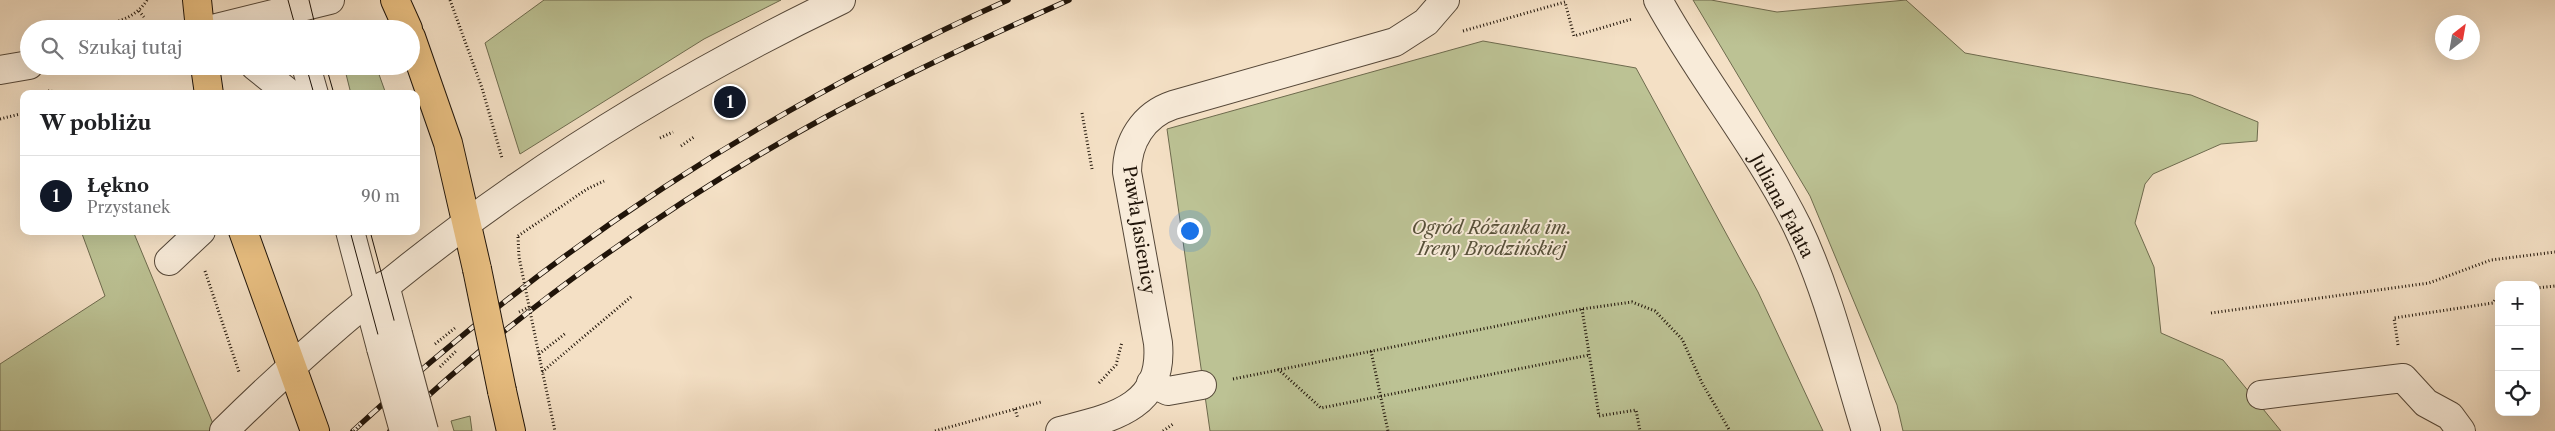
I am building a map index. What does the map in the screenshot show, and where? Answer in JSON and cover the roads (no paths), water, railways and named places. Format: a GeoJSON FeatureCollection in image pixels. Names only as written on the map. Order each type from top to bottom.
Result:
{"type":"FeatureCollection","features":[{"type":"Feature","properties":{"kind":"main road"},"geometry":{"type":"LineString","coordinates":[[197,0],[199,20]]}},
{"type":"Feature","properties":{"kind":"main road"},"geometry":{"type":"LineString","coordinates":[[395,0],[404,20]]}},
{"type":"Feature","properties":{"kind":"main road"},"geometry":{"type":"LineString","coordinates":[[420,60],[455,170],[511,431]]}},
{"type":"Feature","properties":{"kind":"main road"},"geometry":{"type":"LineString","coordinates":[[206,75],[208,90]]}},
{"type":"Feature","properties":{"kind":"main road"},"geometry":{"type":"LineString","coordinates":[[244,235],[312,422]]}},
{"type":"Feature","properties":{"kind":"street"},"geometry":{"type":"LineString","coordinates":[[257,20],[292,13],[330,0]]}},
{"type":"Feature","properties":{"kind":"street"},"geometry":{"type":"LineString","coordinates":[[224,431],[287,354],[464,210],[652,99],[768,35],[841,0]]}},
{"type":"Feature","properties":{"kind":"street","name":"Pawła Jasienicy"},"geometry":{"type":"LineString","coordinates":[[1060,431],[1123,413],[1139,400],[1152,383],[1158,364],[1158,343],[1128,180],[1127,162],[1134,138],[1146,122],[1156,112],[1182,102],[1390,44],[1419,28],[1445,0]]}},
{"type":"Feature","properties":{"kind":"street","name":"Juliana Fałata"},"geometry":{"type":"LineString","coordinates":[[1658,0],[1777,190],[1796,225],[1811,258],[1830,312],[1866,431]]}},
{"type":"Feature","properties":{"kind":"street"},"geometry":{"type":"LineString","coordinates":[[0,70],[20,67]]}},
{"type":"Feature","properties":{"kind":"street"},"geometry":{"type":"LineString","coordinates":[[266,75],[285,90]]}},
{"type":"Feature","properties":{"kind":"street"},"geometry":{"type":"LineString","coordinates":[[309,75],[313,90]]}},
{"type":"Feature","properties":{"kind":"street"},"geometry":{"type":"LineString","coordinates":[[169,261],[197,235]]}},
{"type":"Feature","properties":{"kind":"street"},"geometry":{"type":"LineString","coordinates":[[352,235],[424,431]]}},
{"type":"Feature","properties":{"kind":"street"},"geometry":{"type":"LineString","coordinates":[[390,341],[404,431]]}},
{"type":"Feature","properties":{"kind":"street"},"geometry":{"type":"LineString","coordinates":[[2262,396],[2403,378],[2426,403],[2450,416],[2461,431]]}},
{"type":"Feature","properties":{"kind":"street"},"geometry":{"type":"LineString","coordinates":[[1152,383],[1168,391],[1202,385]]}},
{"type":"Feature","properties":{"kind":"tram line"},"geometry":{"type":"LineString","coordinates":[[288,0],[294,20]]}},
{"type":"Feature","properties":{"kind":"tram line"},"geometry":{"type":"LineString","coordinates":[[309,0],[314,20]]}},
{"type":"Feature","properties":{"kind":"tram line"},"geometry":{"type":"LineString","coordinates":[[309,75],[313,90]]}},
{"type":"Feature","properties":{"kind":"tram line"},"geometry":{"type":"LineString","coordinates":[[329,75],[333,90]]}},
{"type":"Feature","properties":{"kind":"tram line"},"geometry":{"type":"LineString","coordinates":[[351,235],[404,431]]}},
{"type":"Feature","properties":{"kind":"tram line"},"geometry":{"type":"LineString","coordinates":[[371,235],[424,431]]}},
{"type":"Feature","properties":{"kind":"railway"},"geometry":{"type":"LineString","coordinates":[[353,431],[428,364],[504,302],[583,243],[663,188],[745,136],[830,88],[1008,0]]}},
{"type":"Feature","properties":{"kind":"railway"},"geometry":{"type":"LineString","coordinates":[[390,431],[490,343],[543,301],[653,222],[710,185],[767,150],[854,102],[945,57],[1069,0]]}},
{"type":"Feature","properties":{"kind":"place","name":"Łękno"},"geometry":{"type":"Point","coordinates":[730,102]}},
{"type":"Feature","properties":{"kind":"park label","name":"Ogród Różanka im. Ireny Brodzińskiej"},"geometry":{"type":"Point","coordinates":[1492,238]}}]}
